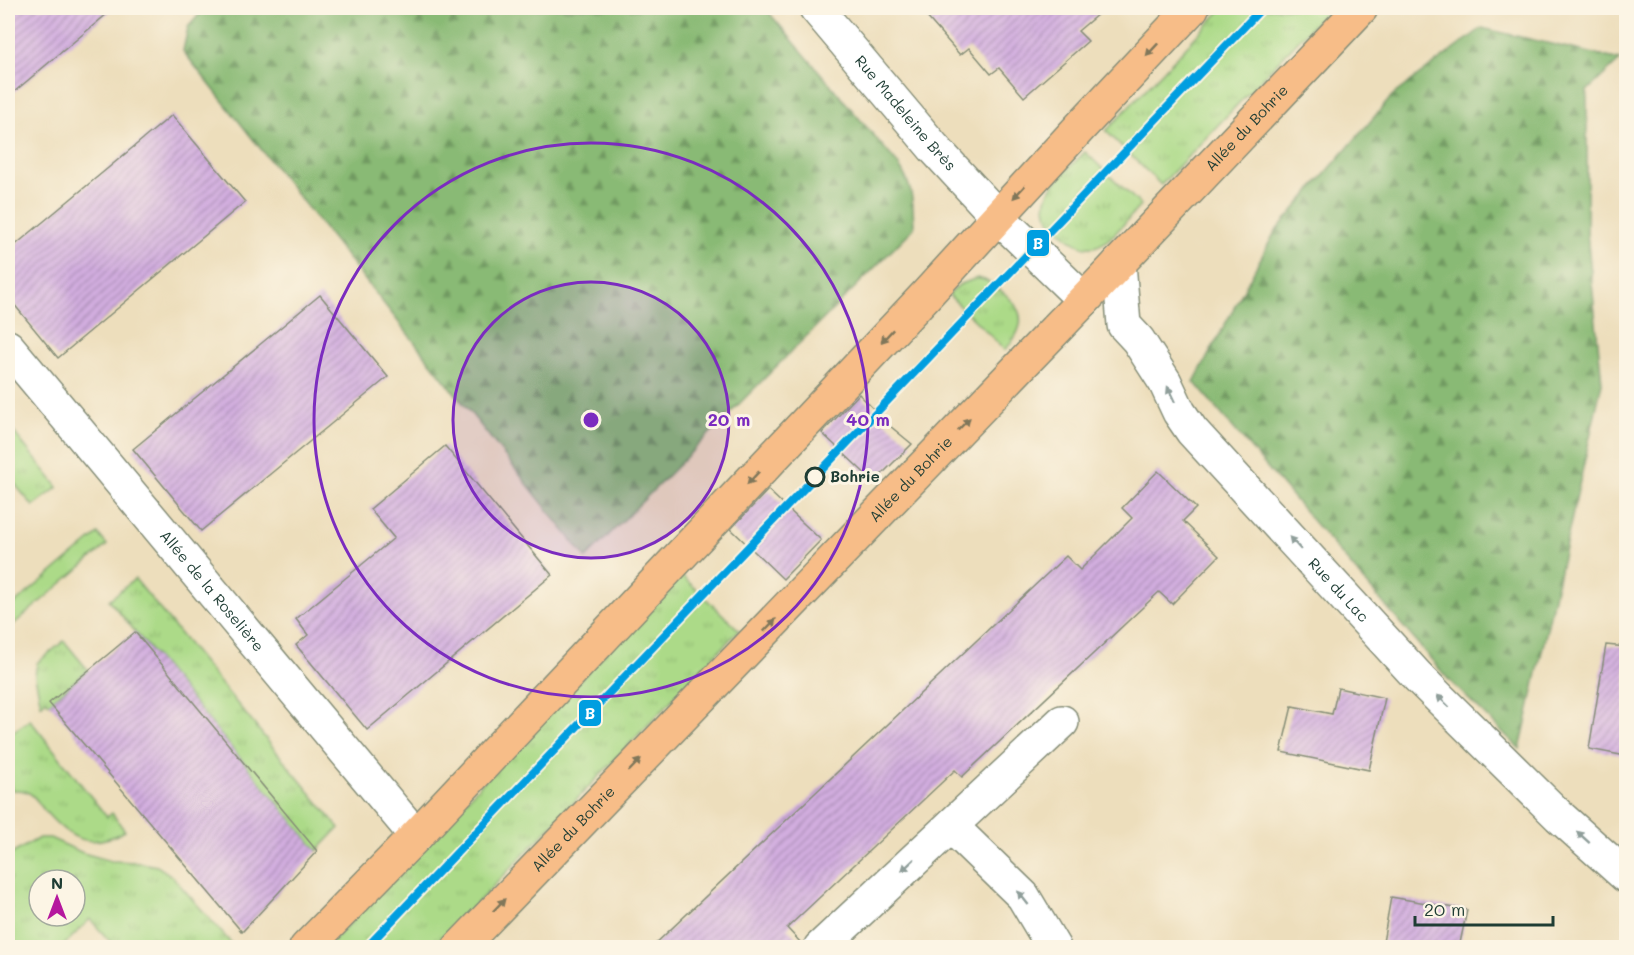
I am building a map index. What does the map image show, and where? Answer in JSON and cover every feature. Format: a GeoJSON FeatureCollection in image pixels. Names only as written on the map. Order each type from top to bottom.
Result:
{"type":"FeatureCollection","features":[{"type":"Feature","properties":{"kind":"main road"},"geometry":{"type":"LineString","coordinates":[[306,948],[416,836],[927,294],[1192,8]]}},
{"type":"Feature","properties":{"kind":"main road","name":"Allée du Bohrie"},"geometry":{"type":"LineString","coordinates":[[459,948],[1084,300],[1361,8]]}},
{"type":"Feature","properties":{"kind":"street","name":"Rue Madeleine Brès"},"geometry":{"type":"LineString","coordinates":[[816,8],[934,148],[997,216],[1084,300]]}},
{"type":"Feature","properties":{"kind":"street","name":"Rue du Lac"},"geometry":{"type":"LineString","coordinates":[[1119,263],[1124,325],[1138,340],[1165,382],[1179,412],[1192,431],[1419,678],[1559,816],[1626,876]]}},
{"type":"Feature","properties":{"kind":"street","name":"Allée de la Roselière"},"geometry":{"type":"LineString","coordinates":[[8,347],[416,836]]}},
{"type":"Feature","properties":{"kind":"street"},"geometry":{"type":"LineString","coordinates":[[819,948],[1062,722]]}},
{"type":"Feature","properties":{"kind":"street"},"geometry":{"type":"LineString","coordinates":[[951,826],[1023,896],[1054,948]]}},
{"type":"Feature","properties":{"kind":"green space"},"geometry":{"type":"Polygon","coordinates":[[[205,8],[765,8],[898,164],[907,180],[911,194],[914,228],[586,558],[183,51],[188,27],[205,8]]]}},
{"type":"Feature","properties":{"kind":"green space"},"geometry":{"type":"Polygon","coordinates":[[[1223,8],[1329,8],[1161,185],[1106,131],[1223,8]]]}},
{"type":"Feature","properties":{"kind":"green space"},"geometry":{"type":"Polygon","coordinates":[[[1482,28],[1620,60],[1587,91],[1587,233],[1602,383],[1520,749],[1448,679],[1194,382],[1275,232],[1394,94],[1482,28]]]}},
{"type":"Feature","properties":{"kind":"green space"},"geometry":{"type":"Polygon","coordinates":[[[1085,152],[1141,205],[1108,239],[1093,247],[1081,246],[1067,237],[1052,223],[1045,208],[1046,199],[1056,181],[1085,152]]]}},
{"type":"Feature","properties":{"kind":"green space"},"geometry":{"type":"Polygon","coordinates":[[[977,278],[985,280],[1005,294],[1020,315],[1016,336],[1005,350],[949,295],[959,285],[977,278]]]}},
{"type":"Feature","properties":{"kind":"green space"},"geometry":{"type":"Polygon","coordinates":[[[8,425],[58,487],[33,506],[8,476],[8,425]]]}},
{"type":"Feature","properties":{"kind":"green space"},"geometry":{"type":"Polygon","coordinates":[[[98,534],[107,545],[8,629],[8,609],[98,534]]]}},
{"type":"Feature","properties":{"kind":"green space"},"geometry":{"type":"Polygon","coordinates":[[[680,574],[739,630],[435,947],[326,948],[680,574]]]}},
{"type":"Feature","properties":{"kind":"green space"},"geometry":{"type":"Polygon","coordinates":[[[135,579],[339,828],[317,851],[109,600],[135,579]]]}},
{"type":"Feature","properties":{"kind":"green space"},"geometry":{"type":"Polygon","coordinates":[[[64,641],[88,670],[49,703],[46,700],[41,705],[35,676],[37,663],[64,641]]]}},
{"type":"Feature","properties":{"kind":"green space"},"geometry":{"type":"Polygon","coordinates":[[[30,720],[107,817],[112,813],[125,831],[101,840],[80,839],[71,835],[53,820],[31,794],[23,790],[11,790],[8,770],[8,735],[30,720]]]}},
{"type":"Feature","properties":{"kind":"green space"},"geometry":{"type":"Polygon","coordinates":[[[39,838],[50,838],[83,853],[111,861],[157,866],[172,876],[231,943],[227,948],[115,947],[90,919],[87,922],[87,868],[27,868],[27,928],[81,928],[62,947],[8,947],[8,856],[39,838]]]}},
{"type":"Feature","properties":{"kind":"building"},"geometry":{"type":"Polygon","coordinates":[[[8,8],[114,8],[8,97],[8,8]]]}},
{"type":"Feature","properties":{"kind":"building"},"geometry":{"type":"Polygon","coordinates":[[[919,8],[1105,8],[1078,31],[1088,41],[1024,97],[999,68],[991,74],[969,48],[960,55],[919,8]]]}},
{"type":"Feature","properties":{"kind":"building"},"geometry":{"type":"Polygon","coordinates":[[[172,115],[245,202],[58,358],[8,297],[8,251],[172,115]]]}},
{"type":"Feature","properties":{"kind":"building"},"geometry":{"type":"Polygon","coordinates":[[[320,295],[388,377],[201,531],[133,449],[320,295]]]}},
{"type":"Feature","properties":{"kind":"building"},"geometry":{"type":"Polygon","coordinates":[[[859,394],[890,426],[912,444],[874,482],[822,433],[859,394]]]}},
{"type":"Feature","properties":{"kind":"building"},"geometry":{"type":"Polygon","coordinates":[[[445,446],[552,575],[367,730],[296,645],[308,635],[296,619],[394,538],[370,509],[445,446]]]}},
{"type":"Feature","properties":{"kind":"building"},"geometry":{"type":"Polygon","coordinates":[[[1158,471],[1196,508],[1183,521],[1219,556],[1172,604],[1159,592],[962,777],[955,770],[787,928],[802,944],[802,948],[651,948],[1066,556],[1080,570],[1132,518],[1122,508],[1158,471]]]}},
{"type":"Feature","properties":{"kind":"building"},"geometry":{"type":"Polygon","coordinates":[[[768,490],[821,540],[783,579],[731,529],[768,490]]]}},
{"type":"Feature","properties":{"kind":"building"},"geometry":{"type":"Polygon","coordinates":[[[135,632],[317,851],[242,932],[49,703],[135,632]]]}},
{"type":"Feature","properties":{"kind":"building"},"geometry":{"type":"Polygon","coordinates":[[[1606,645],[1626,647],[1626,756],[1589,749],[1606,645]]]}},
{"type":"Feature","properties":{"kind":"building"},"geometry":{"type":"Polygon","coordinates":[[[1338,688],[1385,698],[1369,770],[1281,752],[1292,706],[1332,714],[1338,688]]]}},
{"type":"Feature","properties":{"kind":"building"},"geometry":{"type":"Polygon","coordinates":[[[1391,897],[1467,910],[1459,948],[1382,948],[1391,897]]]}},
{"type":"Feature","properties":{"kind":"transit line","name":"B"},"geometry":{"type":"LineString","coordinates":[[366,948],[1262,8]]}},
{"type":"Feature","properties":{"kind":"place","name":"Bohrie"},"geometry":{"type":"Point","coordinates":[815,477]}}]}
